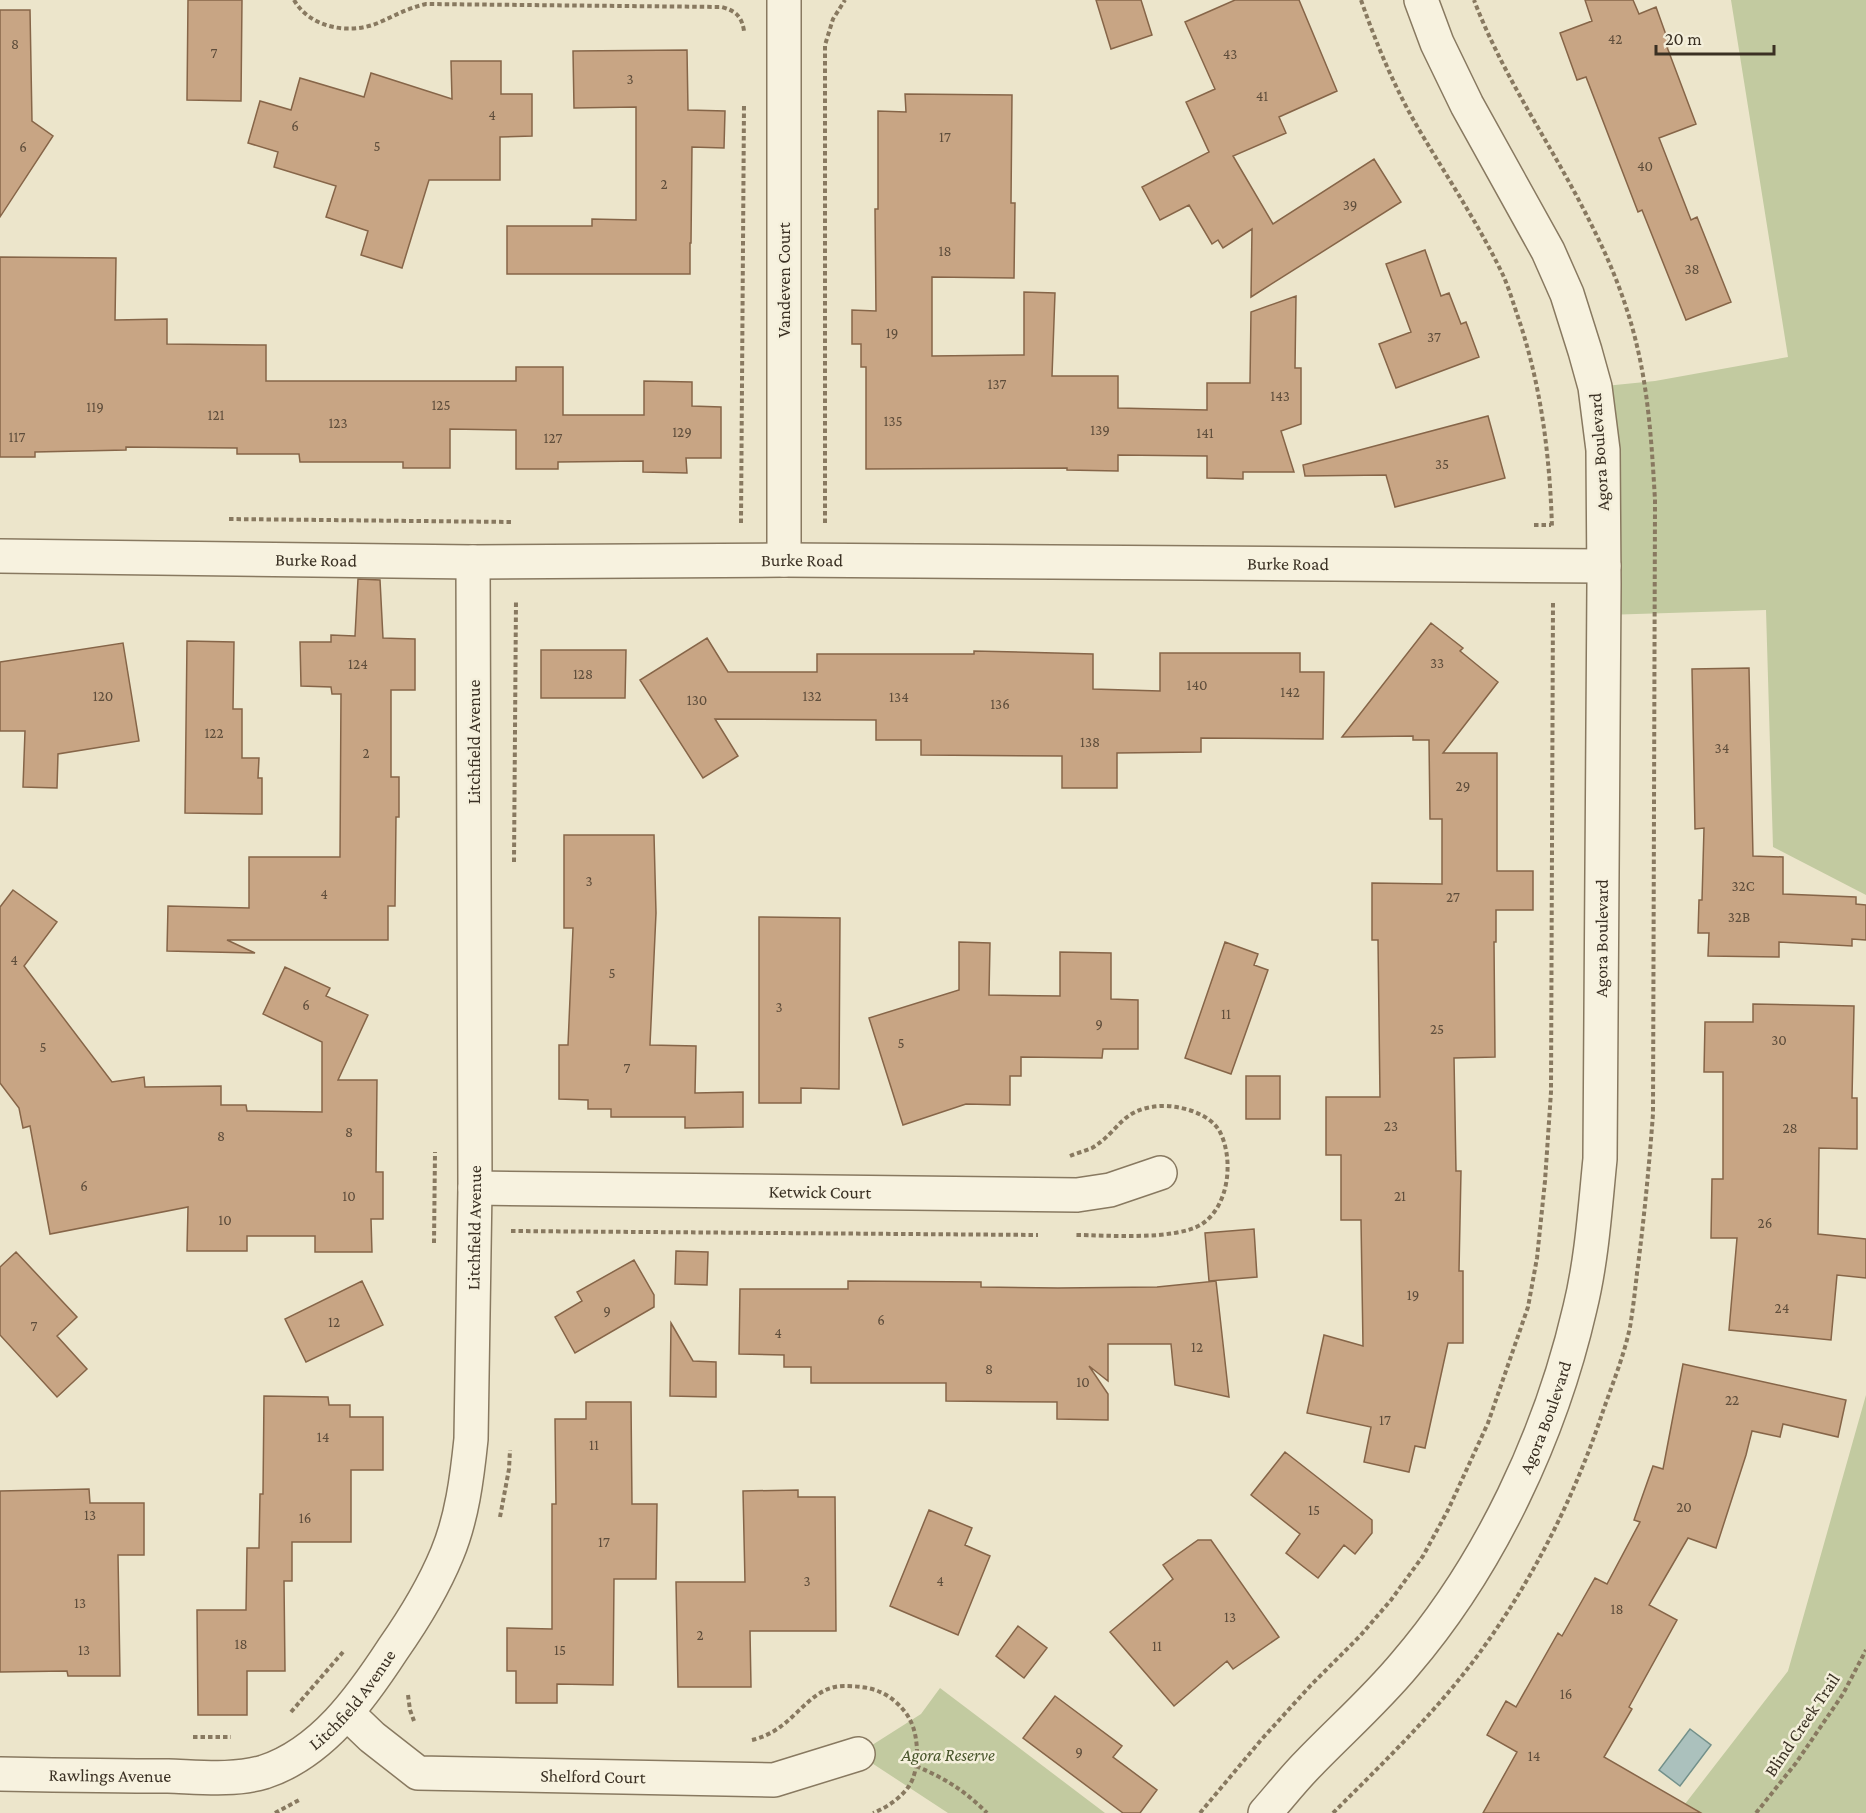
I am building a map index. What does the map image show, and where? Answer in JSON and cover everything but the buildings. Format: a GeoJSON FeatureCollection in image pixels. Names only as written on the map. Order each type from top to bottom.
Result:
{"type":"FeatureCollection","features":[{"type":"Feature","properties":{"kind":"street","name":"Vandeven Court"},"geometry":{"type":"LineString","coordinates":[[784,0],[784,560]]}},
{"type":"Feature","properties":{"kind":"street","name":"Agora Boulevard"},"geometry":{"type":"LineString","coordinates":[[1265,1813],[1309,1763],[1406,1664],[1442,1617],[1478,1562],[1511,1500],[1535,1446],[1562,1373],[1581,1306],[1592,1236],[1600,1159],[1604,566],[1603,450],[1595,387],[1567,294],[1548,251],[1467,105],[1437,43],[1421,0]]}},
{"type":"Feature","properties":{"kind":"street","name":"Burke Road"},"geometry":{"type":"LineString","coordinates":[[0,556],[473,562],[784,560],[1604,566]]}},
{"type":"Feature","properties":{"kind":"street","name":"Litchfield Avenue"},"geometry":{"type":"LineString","coordinates":[[219,1777],[261,1773],[284,1763],[305,1750],[347,1713],[411,1623],[432,1587],[447,1553],[461,1510],[468,1475],[471,1439],[475,1188],[473,562]]}},
{"type":"Feature","properties":{"kind":"street","name":"Ketwick Court"},"geometry":{"type":"LineString","coordinates":[[475,1188],[1077,1195],[1110,1190],[1160,1173]]}},
{"type":"Feature","properties":{"kind":"street","name":"Shelford Court"},"geometry":{"type":"LineString","coordinates":[[347,1713],[372,1737],[418,1773],[774,1779],[858,1754]]}},
{"type":"Feature","properties":{"kind":"street","name":"Rawlings Avenue"},"geometry":{"type":"LineString","coordinates":[[0,1774],[219,1777]]}},
{"type":"Feature","properties":{"kind":"path"},"geometry":{"type":"LineString","coordinates":[[294,0],[313,21],[343,28],[359,28],[376,24],[415,6],[438,4],[722,7],[731,9],[739,15],[744,32]]}},
{"type":"Feature","properties":{"kind":"path"},"geometry":{"type":"LineString","coordinates":[[825,524],[825,45],[833,19],[845,0]]}},
{"type":"Feature","properties":{"kind":"path"},"geometry":{"type":"LineString","coordinates":[[1361,0],[1389,70],[1408,108],[1470,213],[1503,276],[1514,304],[1541,403],[1550,473],[1551,525]]}},
{"type":"Feature","properties":{"kind":"path"},"geometry":{"type":"LineString","coordinates":[[741,524],[744,104]]}},
{"type":"Feature","properties":{"kind":"path"},"geometry":{"type":"LineString","coordinates":[[227,519],[514,522]]}},
{"type":"Feature","properties":{"kind":"path"},"geometry":{"type":"LineString","coordinates":[[1200,1813],[1224,1782],[1275,1725],[1360,1636],[1391,1600],[1423,1556],[1449,1510],[1488,1423],[1528,1307],[1537,1258],[1551,1092],[1553,600]]}},
{"type":"Feature","properties":{"kind":"path"},"geometry":{"type":"LineString","coordinates":[[434,1246],[435,1152]]}},
{"type":"Feature","properties":{"kind":"path"},"geometry":{"type":"LineString","coordinates":[[289,1714],[345,1649]]}},
{"type":"Feature","properties":{"kind":"path","name":"Blind Creek Trail"},"geometry":{"type":"LineString","coordinates":[[1756,1813],[1796,1763],[1843,1694],[1866,1650]]}},
{"type":"Feature","properties":{"kind":"path"},"geometry":{"type":"LineString","coordinates":[[742,1740],[753,1740],[780,1727],[813,1697],[829,1689],[842,1686],[881,1692],[901,1707],[911,1720],[916,1743],[916,1766],[909,1786],[893,1802],[873,1813]]}},
{"type":"Feature","properties":{"kind":"path"},"geometry":{"type":"LineString","coordinates":[[408,1695],[413,1720],[420,1726]]}},
{"type":"Feature","properties":{"kind":"path"},"geometry":{"type":"LineString","coordinates":[[184,1737],[232,1737]]}},
{"type":"Feature","properties":{"kind":"path"},"geometry":{"type":"LineString","coordinates":[[916,1766],[949,1781],[987,1813]]}},
{"type":"Feature","properties":{"kind":"green space"},"geometry":{"type":"Polygon","coordinates":[[[1731,0],[1866,0],[1866,895],[1773,847],[1766,610],[1604,615],[1595,387],[1655,381],[1788,357],[1731,0]]]}},
{"type":"Feature","properties":{"kind":"green space"},"geometry":{"type":"Polygon","coordinates":[[[1866,1395],[1866,1813],[1678,1813],[1788,1671],[1866,1395]]]}},
{"type":"Feature","properties":{"kind":"green space","name":"Agora Reserve"},"geometry":{"type":"Polygon","coordinates":[[[940,1688],[1105,1813],[948,1813],[858,1754],[921,1714],[940,1688]]]}},
{"type":"Feature","properties":{"kind":"water"},"geometry":{"type":"Polygon","coordinates":[[[1690,1729],[1711,1745],[1680,1786],[1659,1770],[1690,1729]]]}}]}
